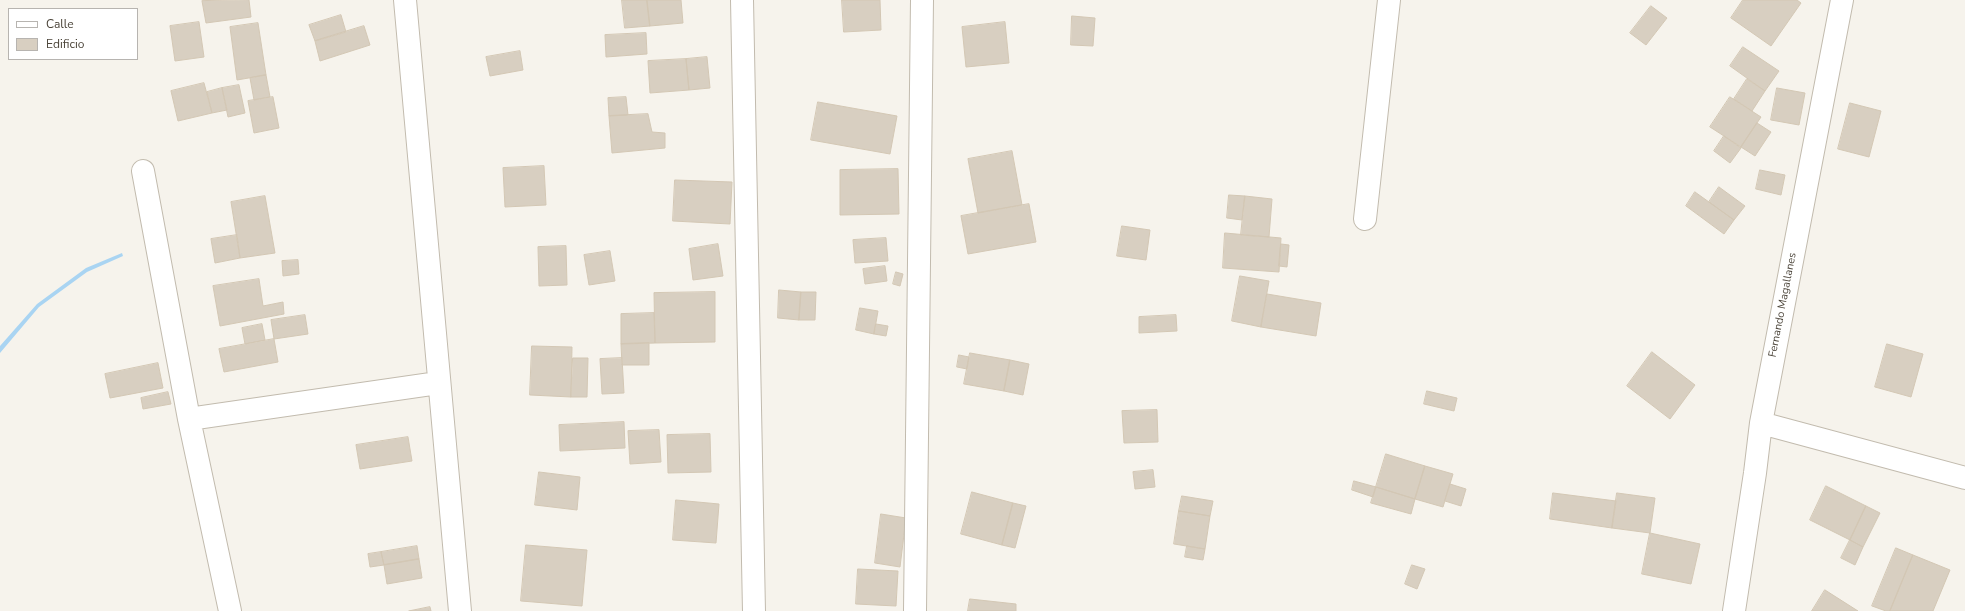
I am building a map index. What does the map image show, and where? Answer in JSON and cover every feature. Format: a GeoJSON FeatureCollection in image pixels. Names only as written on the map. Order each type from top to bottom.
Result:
{"type":"FeatureCollection","features":[{"type":"Feature","properties":{"kind":"street"},"geometry":{"type":"LineString","coordinates":[[405,0],[438,383],[460,611]]}},
{"type":"Feature","properties":{"kind":"street"},"geometry":{"type":"LineString","coordinates":[[742,0],[754,611]]}},
{"type":"Feature","properties":{"kind":"street"},"geometry":{"type":"LineString","coordinates":[[915,611],[922,0]]}},
{"type":"Feature","properties":{"kind":"street"},"geometry":{"type":"LineString","coordinates":[[1365,219],[1389,0]]}},
{"type":"Feature","properties":{"kind":"street","name":"Fernando Magallanes"},"geometry":{"type":"LineString","coordinates":[[1734,611],[1755,474],[1760,422],[1842,0]]}},
{"type":"Feature","properties":{"kind":"street"},"geometry":{"type":"LineString","coordinates":[[143,172],[189,419],[230,611]]}},
{"type":"Feature","properties":{"kind":"street"},"geometry":{"type":"LineString","coordinates":[[189,419],[438,383]]}},
{"type":"Feature","properties":{"kind":"street"},"geometry":{"type":"LineString","coordinates":[[1760,422],[1965,478]]}},
{"type":"Feature","properties":{"kind":"water"},"geometry":{"type":"Polygon","coordinates":[[[122,253],[123,256],[87,272],[39,307],[0,353],[0,346],[37,304],[86,268],[122,253]]]}},
{"type":"Feature","properties":{"kind":"building"},"geometry":{"type":"Polygon","coordinates":[[[249,0],[251,17],[206,23],[202,1],[249,0]]]}},
{"type":"Feature","properties":{"kind":"building"},"geometry":{"type":"Polygon","coordinates":[[[622,0],[647,0],[650,26],[625,28],[622,0]]]}},
{"type":"Feature","properties":{"kind":"building"},"geometry":{"type":"Polygon","coordinates":[[[647,0],[681,0],[683,23],[650,26],[647,0]]]}},
{"type":"Feature","properties":{"kind":"building"},"geometry":{"type":"Polygon","coordinates":[[[842,0],[880,0],[881,30],[844,32],[842,0]]]}},
{"type":"Feature","properties":{"kind":"building"},"geometry":{"type":"Polygon","coordinates":[[[1743,0],[1797,0],[1801,3],[1771,46],[1731,18],[1743,0]]]}},
{"type":"Feature","properties":{"kind":"building"},"geometry":{"type":"Polygon","coordinates":[[[1651,6],[1667,18],[1646,45],[1630,33],[1651,6]]]}},
{"type":"Feature","properties":{"kind":"building"},"geometry":{"type":"Polygon","coordinates":[[[341,15],[346,32],[315,41],[309,25],[341,15]]]}},
{"type":"Feature","properties":{"kind":"building"},"geometry":{"type":"Polygon","coordinates":[[[1072,16],[1095,18],[1093,46],[1071,45],[1072,16]]]}},
{"type":"Feature","properties":{"kind":"building"},"geometry":{"type":"Polygon","coordinates":[[[199,22],[204,57],[175,61],[170,26],[199,22]]]}},
{"type":"Feature","properties":{"kind":"building"},"geometry":{"type":"Polygon","coordinates":[[[1005,22],[1009,63],[966,67],[962,27],[1005,22]]]}},
{"type":"Feature","properties":{"kind":"building"},"geometry":{"type":"Polygon","coordinates":[[[258,23],[266,75],[237,80],[230,27],[258,23]]]}},
{"type":"Feature","properties":{"kind":"building"},"geometry":{"type":"Polygon","coordinates":[[[364,26],[370,45],[320,61],[315,41],[364,26]]]}},
{"type":"Feature","properties":{"kind":"building"},"geometry":{"type":"Polygon","coordinates":[[[646,33],[647,54],[606,57],[605,35],[646,33]]]}},
{"type":"Feature","properties":{"kind":"building"},"geometry":{"type":"Polygon","coordinates":[[[1743,47],[1779,71],[1765,91],[1730,66],[1743,47]]]}},
{"type":"Feature","properties":{"kind":"building"},"geometry":{"type":"Polygon","coordinates":[[[520,51],[523,70],[490,76],[486,57],[520,51]]]}},
{"type":"Feature","properties":{"kind":"building"},"geometry":{"type":"Polygon","coordinates":[[[707,57],[710,88],[689,90],[686,59],[707,57]]]}},
{"type":"Feature","properties":{"kind":"building"},"geometry":{"type":"Polygon","coordinates":[[[686,59],[689,90],[650,93],[648,61],[686,59]]]}},
{"type":"Feature","properties":{"kind":"building"},"geometry":{"type":"Polygon","coordinates":[[[266,75],[270,97],[254,100],[250,78],[266,75]]]}},
{"type":"Feature","properties":{"kind":"building"},"geometry":{"type":"Polygon","coordinates":[[[1747,79],[1765,91],[1752,111],[1734,99],[1747,79]]]}},
{"type":"Feature","properties":{"kind":"building"},"geometry":{"type":"Polygon","coordinates":[[[204,83],[212,113],[178,121],[171,91],[204,83]]]}},
{"type":"Feature","properties":{"kind":"building"},"geometry":{"type":"Polygon","coordinates":[[[239,85],[245,113],[228,117],[222,88],[239,85]]]}},
{"type":"Feature","properties":{"kind":"building"},"geometry":{"type":"Polygon","coordinates":[[[222,88],[227,110],[212,113],[207,92],[222,88]]]}},
{"type":"Feature","properties":{"kind":"building"},"geometry":{"type":"Polygon","coordinates":[[[1777,88],[1805,93],[1799,125],[1771,120],[1777,88]]]}},
{"type":"Feature","properties":{"kind":"building"},"geometry":{"type":"Polygon","coordinates":[[[273,97],[279,128],[254,133],[248,101],[273,97]]]}},
{"type":"Feature","properties":{"kind":"building"},"geometry":{"type":"Polygon","coordinates":[[[626,97],[628,115],[609,116],[608,98],[626,97]]]}},
{"type":"Feature","properties":{"kind":"building"},"geometry":{"type":"Polygon","coordinates":[[[1730,97],[1761,117],[1741,147],[1710,127],[1730,97]]]}},
{"type":"Feature","properties":{"kind":"building"},"geometry":{"type":"Polygon","coordinates":[[[818,102],[897,116],[890,154],[811,140],[818,102]]]}},
{"type":"Feature","properties":{"kind":"building"},"geometry":{"type":"Polygon","coordinates":[[[1850,103],[1881,111],[1869,157],[1838,149],[1850,103]]]}},
{"type":"Feature","properties":{"kind":"building"},"geometry":{"type":"Polygon","coordinates":[[[648,114],[652,132],[665,133],[665,148],[612,153],[609,116],[648,114]]]}},
{"type":"Feature","properties":{"kind":"building"},"geometry":{"type":"Polygon","coordinates":[[[1757,123],[1771,132],[1755,156],[1741,147],[1757,123]]]}},
{"type":"Feature","properties":{"kind":"building"},"geometry":{"type":"Polygon","coordinates":[[[1724,136],[1741,148],[1730,163],[1714,151],[1724,136]]]}},
{"type":"Feature","properties":{"kind":"building"},"geometry":{"type":"Polygon","coordinates":[[[1012,151],[1022,205],[978,213],[968,159],[1012,151]]]}},
{"type":"Feature","properties":{"kind":"building"},"geometry":{"type":"Polygon","coordinates":[[[544,166],[546,205],[505,207],[503,168],[544,166]]]}},
{"type":"Feature","properties":{"kind":"building"},"geometry":{"type":"Polygon","coordinates":[[[898,169],[899,214],[840,215],[840,170],[898,169]]]}},
{"type":"Feature","properties":{"kind":"building"},"geometry":{"type":"Polygon","coordinates":[[[1760,170],[1785,175],[1781,195],[1756,189],[1760,170]]]}},
{"type":"Feature","properties":{"kind":"building"},"geometry":{"type":"Polygon","coordinates":[[[675,180],[732,182],[730,224],[673,221],[675,180]]]}},
{"type":"Feature","properties":{"kind":"building"},"geometry":{"type":"Polygon","coordinates":[[[1719,187],[1745,206],[1734,220],[1709,202],[1719,187]]]}},
{"type":"Feature","properties":{"kind":"building"},"geometry":{"type":"Polygon","coordinates":[[[1695,192],[1734,220],[1724,234],[1686,206],[1695,192]]]}},
{"type":"Feature","properties":{"kind":"building"},"geometry":{"type":"Polygon","coordinates":[[[1229,195],[1245,196],[1242,220],[1227,218],[1229,195]]]}},
{"type":"Feature","properties":{"kind":"building"},"geometry":{"type":"Polygon","coordinates":[[[265,196],[275,253],[240,258],[231,202],[265,196]]]}},
{"type":"Feature","properties":{"kind":"building"},"geometry":{"type":"Polygon","coordinates":[[[1245,196],[1272,199],[1269,237],[1241,235],[1245,196]]]}},
{"type":"Feature","properties":{"kind":"building"},"geometry":{"type":"Polygon","coordinates":[[[1029,204],[1036,242],[968,254],[961,216],[1029,204]]]}},
{"type":"Feature","properties":{"kind":"building"},"geometry":{"type":"Polygon","coordinates":[[[1122,226],[1150,230],[1146,260],[1117,256],[1122,226]]]}},
{"type":"Feature","properties":{"kind":"building"},"geometry":{"type":"Polygon","coordinates":[[[1225,233],[1281,238],[1279,272],[1223,268],[1225,233]]]}},
{"type":"Feature","properties":{"kind":"building"},"geometry":{"type":"Polygon","coordinates":[[[237,235],[240,258],[215,263],[211,239],[237,235]]]}},
{"type":"Feature","properties":{"kind":"building"},"geometry":{"type":"Polygon","coordinates":[[[886,238],[888,261],[855,263],[853,240],[886,238]]]}},
{"type":"Feature","properties":{"kind":"building"},"geometry":{"type":"Polygon","coordinates":[[[718,244],[723,276],[693,280],[689,249],[718,244]]]}},
{"type":"Feature","properties":{"kind":"building"},"geometry":{"type":"Polygon","coordinates":[[[1281,244],[1289,245],[1287,267],[1279,266],[1281,244]]]}},
{"type":"Feature","properties":{"kind":"building"},"geometry":{"type":"Polygon","coordinates":[[[566,246],[567,285],[539,286],[538,247],[566,246]]]}},
{"type":"Feature","properties":{"kind":"building"},"geometry":{"type":"Polygon","coordinates":[[[610,251],[615,281],[589,285],[584,255],[610,251]]]}},
{"type":"Feature","properties":{"kind":"building"},"geometry":{"type":"Polygon","coordinates":[[[298,260],[299,274],[283,276],[282,261],[298,260]]]}},
{"type":"Feature","properties":{"kind":"building"},"geometry":{"type":"Polygon","coordinates":[[[885,266],[887,281],[865,284],[863,269],[885,266]]]}},
{"type":"Feature","properties":{"kind":"building"},"geometry":{"type":"Polygon","coordinates":[[[896,272],[903,274],[900,286],[893,284],[896,272]]]}},
{"type":"Feature","properties":{"kind":"building"},"geometry":{"type":"Polygon","coordinates":[[[1240,276],[1269,281],[1261,327],[1232,321],[1240,276]]]}},
{"type":"Feature","properties":{"kind":"building"},"geometry":{"type":"Polygon","coordinates":[[[259,279],[263,306],[283,302],[284,314],[220,326],[213,286],[259,279]]]}},
{"type":"Feature","properties":{"kind":"building"},"geometry":{"type":"Polygon","coordinates":[[[779,290],[801,292],[799,320],[778,318],[779,290]]]}},
{"type":"Feature","properties":{"kind":"building"},"geometry":{"type":"Polygon","coordinates":[[[715,292],[715,342],[655,343],[654,293],[715,292]]]}},
{"type":"Feature","properties":{"kind":"building"},"geometry":{"type":"Polygon","coordinates":[[[801,292],[816,292],[815,320],[799,320],[801,292]]]}},
{"type":"Feature","properties":{"kind":"building"},"geometry":{"type":"Polygon","coordinates":[[[1267,294],[1321,303],[1316,336],[1261,327],[1267,294]]]}},
{"type":"Feature","properties":{"kind":"building"},"geometry":{"type":"Polygon","coordinates":[[[860,308],[878,311],[874,334],[856,330],[860,308]]]}},
{"type":"Feature","properties":{"kind":"building"},"geometry":{"type":"Polygon","coordinates":[[[654,313],[655,343],[621,344],[621,314],[654,313]]]}},
{"type":"Feature","properties":{"kind":"building"},"geometry":{"type":"Polygon","coordinates":[[[305,315],[308,334],[274,339],[271,320],[305,315]]]}},
{"type":"Feature","properties":{"kind":"building"},"geometry":{"type":"Polygon","coordinates":[[[1176,315],[1177,331],[1139,333],[1139,317],[1176,315]]]}},
{"type":"Feature","properties":{"kind":"building"},"geometry":{"type":"Polygon","coordinates":[[[262,324],[265,340],[245,344],[242,328],[262,324]]]}},
{"type":"Feature","properties":{"kind":"building"},"geometry":{"type":"Polygon","coordinates":[[[876,324],[888,326],[886,336],[874,334],[876,324]]]}},
{"type":"Feature","properties":{"kind":"building"},"geometry":{"type":"Polygon","coordinates":[[[274,339],[278,362],[224,372],[219,349],[274,339]]]}},
{"type":"Feature","properties":{"kind":"building"},"geometry":{"type":"Polygon","coordinates":[[[649,343],[649,365],[622,365],[621,344],[649,343]]]}},
{"type":"Feature","properties":{"kind":"building"},"geometry":{"type":"Polygon","coordinates":[[[1887,344],[1923,354],[1911,397],[1875,387],[1887,344]]]}},
{"type":"Feature","properties":{"kind":"building"},"geometry":{"type":"Polygon","coordinates":[[[532,346],[572,347],[571,397],[530,395],[532,346]]]}},
{"type":"Feature","properties":{"kind":"building"},"geometry":{"type":"Polygon","coordinates":[[[1652,352],[1695,385],[1670,419],[1627,386],[1652,352]]]}},
{"type":"Feature","properties":{"kind":"building"},"geometry":{"type":"Polygon","coordinates":[[[970,353],[1010,360],[1004,391],[964,384],[970,353]]]}},
{"type":"Feature","properties":{"kind":"building"},"geometry":{"type":"Polygon","coordinates":[[[959,355],[969,357],[967,369],[957,367],[959,355]]]}},
{"type":"Feature","properties":{"kind":"building"},"geometry":{"type":"Polygon","coordinates":[[[573,358],[588,358],[587,397],[571,397],[573,358]]]}},
{"type":"Feature","properties":{"kind":"building"},"geometry":{"type":"Polygon","coordinates":[[[622,358],[624,393],[602,394],[600,359],[622,358]]]}},
{"type":"Feature","properties":{"kind":"building"},"geometry":{"type":"Polygon","coordinates":[[[1010,360],[1029,364],[1023,395],[1004,391],[1010,360]]]}},
{"type":"Feature","properties":{"kind":"building"},"geometry":{"type":"Polygon","coordinates":[[[158,363],[163,388],[110,398],[105,374],[158,363]]]}},
{"type":"Feature","properties":{"kind":"building"},"geometry":{"type":"Polygon","coordinates":[[[1427,391],[1457,398],[1454,411],[1424,404],[1427,391]]]}},
{"type":"Feature","properties":{"kind":"building"},"geometry":{"type":"Polygon","coordinates":[[[168,392],[171,404],[143,409],[141,398],[168,392]]]}},
{"type":"Feature","properties":{"kind":"building"},"geometry":{"type":"Polygon","coordinates":[[[1157,410],[1158,442],[1124,443],[1122,411],[1157,410]]]}},
{"type":"Feature","properties":{"kind":"building"},"geometry":{"type":"Polygon","coordinates":[[[624,422],[625,448],[560,451],[559,425],[624,422]]]}},
{"type":"Feature","properties":{"kind":"building"},"geometry":{"type":"Polygon","coordinates":[[[659,430],[661,462],[630,464],[628,431],[659,430]]]}},
{"type":"Feature","properties":{"kind":"building"},"geometry":{"type":"Polygon","coordinates":[[[710,434],[711,472],[668,473],[667,435],[710,434]]]}},
{"type":"Feature","properties":{"kind":"building"},"geometry":{"type":"Polygon","coordinates":[[[408,437],[412,461],[360,469],[356,445],[408,437]]]}},
{"type":"Feature","properties":{"kind":"building"},"geometry":{"type":"Polygon","coordinates":[[[1386,454],[1425,466],[1415,499],[1376,487],[1386,454]]]}},
{"type":"Feature","properties":{"kind":"building"},"geometry":{"type":"Polygon","coordinates":[[[1425,466],[1453,474],[1443,507],[1415,499],[1425,466]]]}},
{"type":"Feature","properties":{"kind":"building"},"geometry":{"type":"Polygon","coordinates":[[[1153,470],[1155,487],[1135,489],[1133,472],[1153,470]]]}},
{"type":"Feature","properties":{"kind":"building"},"geometry":{"type":"Polygon","coordinates":[[[539,472],[580,477],[577,510],[535,505],[539,472]]]}},
{"type":"Feature","properties":{"kind":"building"},"geometry":{"type":"Polygon","coordinates":[[[1354,481],[1376,487],[1373,497],[1352,490],[1354,481]]]}},
{"type":"Feature","properties":{"kind":"building"},"geometry":{"type":"Polygon","coordinates":[[[1450,484],[1466,489],[1461,506],[1445,501],[1450,484]]]}},
{"type":"Feature","properties":{"kind":"building"},"geometry":{"type":"Polygon","coordinates":[[[1826,486],[1866,506],[1850,540],[1810,520],[1826,486]]]}},
{"type":"Feature","properties":{"kind":"building"},"geometry":{"type":"Polygon","coordinates":[[[1376,487],[1415,499],[1411,514],[1371,503],[1376,487]]]}},
{"type":"Feature","properties":{"kind":"building"},"geometry":{"type":"Polygon","coordinates":[[[972,492],[1013,503],[1002,545],[961,534],[972,492]]]}},
{"type":"Feature","properties":{"kind":"building"},"geometry":{"type":"Polygon","coordinates":[[[1553,493],[1616,501],[1612,528],[1550,519],[1553,493]]]}},
{"type":"Feature","properties":{"kind":"building"},"geometry":{"type":"Polygon","coordinates":[[[1617,493],[1655,498],[1650,533],[1612,528],[1617,493]]]}},
{"type":"Feature","properties":{"kind":"building"},"geometry":{"type":"Polygon","coordinates":[[[1182,496],[1213,501],[1210,516],[1179,511],[1182,496]]]}},
{"type":"Feature","properties":{"kind":"building"},"geometry":{"type":"Polygon","coordinates":[[[676,500],[719,504],[716,543],[673,540],[676,500]]]}},
{"type":"Feature","properties":{"kind":"building"},"geometry":{"type":"Polygon","coordinates":[[[1013,503],[1026,506],[1015,548],[1002,545],[1013,503]]]}},
{"type":"Feature","properties":{"kind":"building"},"geometry":{"type":"Polygon","coordinates":[[[1866,506],[1880,513],[1863,547],[1850,540],[1866,506]]]}},
{"type":"Feature","properties":{"kind":"building"},"geometry":{"type":"Polygon","coordinates":[[[1179,511],[1210,516],[1205,549],[1174,544],[1179,511]]]}},
{"type":"Feature","properties":{"kind":"building"},"geometry":{"type":"Polygon","coordinates":[[[881,514],[906,518],[900,567],[875,563],[881,514]]]}},
{"type":"Feature","properties":{"kind":"building"},"geometry":{"type":"Polygon","coordinates":[[[1650,533],[1700,544],[1691,584],[1642,574],[1650,533]]]}},
{"type":"Feature","properties":{"kind":"building"},"geometry":{"type":"Polygon","coordinates":[[[1850,540],[1863,547],[1855,565],[1841,558],[1850,540]]]}},
{"type":"Feature","properties":{"kind":"building"},"geometry":{"type":"Polygon","coordinates":[[[526,545],[587,550],[582,606],[521,601],[526,545]]]}},
{"type":"Feature","properties":{"kind":"building"},"geometry":{"type":"Polygon","coordinates":[[[417,546],[419,559],[384,565],[381,552],[417,546]]]}},
{"type":"Feature","properties":{"kind":"building"},"geometry":{"type":"Polygon","coordinates":[[[1187,546],[1205,549],[1203,560],[1185,557],[1187,546]]]}},
{"type":"Feature","properties":{"kind":"building"},"geometry":{"type":"Polygon","coordinates":[[[1896,548],[1913,555],[1890,611],[1886,611],[1872,606],[1896,548]]]}},
{"type":"Feature","properties":{"kind":"building"},"geometry":{"type":"Polygon","coordinates":[[[381,552],[384,565],[370,567],[368,554],[381,552]]]}},
{"type":"Feature","properties":{"kind":"building"},"geometry":{"type":"Polygon","coordinates":[[[1913,555],[1950,570],[1933,611],[1890,611],[1913,555]]]}},
{"type":"Feature","properties":{"kind":"building"},"geometry":{"type":"Polygon","coordinates":[[[419,559],[422,578],[387,584],[384,565],[419,559]]]}},
{"type":"Feature","properties":{"kind":"building"},"geometry":{"type":"Polygon","coordinates":[[[1412,565],[1425,569],[1417,589],[1405,584],[1412,565]]]}},
{"type":"Feature","properties":{"kind":"building"},"geometry":{"type":"Polygon","coordinates":[[[858,569],[898,571],[896,606],[856,604],[858,569]]]}},
{"type":"Feature","properties":{"kind":"building"},"geometry":{"type":"Polygon","coordinates":[[[1825,590],[1858,611],[1812,611],[1825,590]]]}},
{"type":"Feature","properties":{"kind":"building"},"geometry":{"type":"Polygon","coordinates":[[[970,599],[1016,604],[1016,611],[968,611],[970,599]]]}},
{"type":"Feature","properties":{"kind":"building"},"geometry":{"type":"Polygon","coordinates":[[[430,607],[431,611],[409,611],[430,607]]]}}]}
